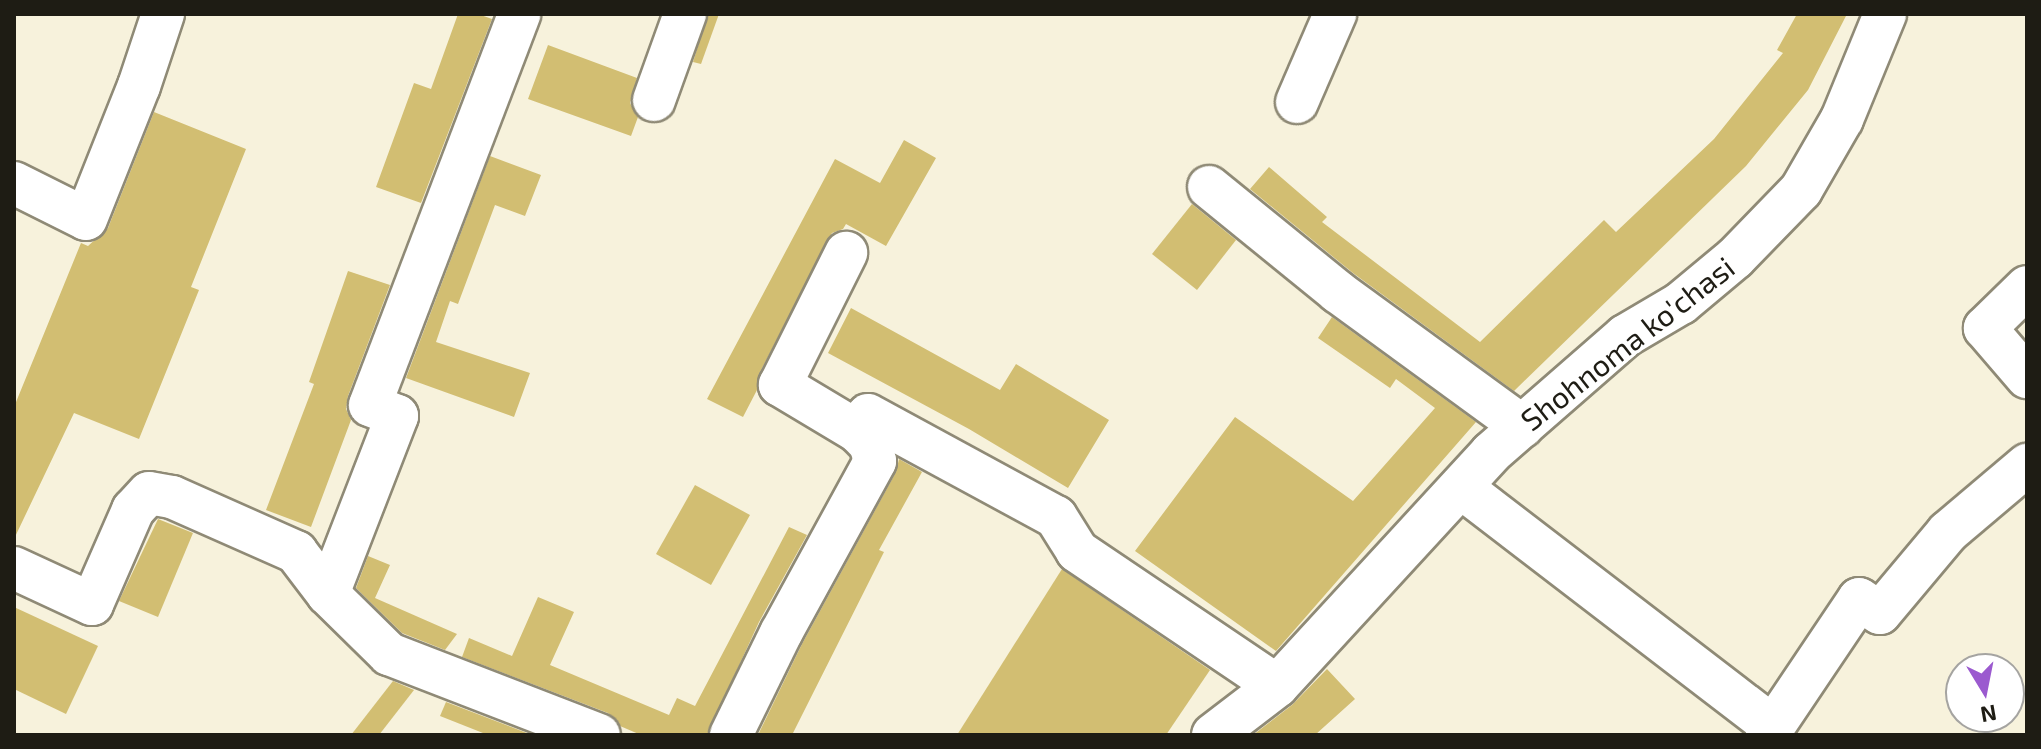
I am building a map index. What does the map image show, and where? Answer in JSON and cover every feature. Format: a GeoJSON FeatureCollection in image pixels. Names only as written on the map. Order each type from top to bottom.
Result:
{"type":"FeatureCollection","features":[{"type":"Feature","properties":{"kind":"street"},"geometry":{"type":"LineString","coordinates":[[14,183],[86,219],[139,86],[163,14]]}},
{"type":"Feature","properties":{"kind":"street"},"geometry":{"type":"LineString","coordinates":[[328,594],[397,416],[370,405],[519,14]]}},
{"type":"Feature","properties":{"kind":"street"},"geometry":{"type":"LineString","coordinates":[[654,100],[685,14]]}},
{"type":"Feature","properties":{"kind":"street"},"geometry":{"type":"LineString","coordinates":[[1297,102],[1335,14]]}},
{"type":"Feature","properties":{"kind":"street","name":"Shohnoma ko'chasi"},"geometry":{"type":"LineString","coordinates":[[1213,735],[1277,686],[1491,453],[1625,336],[1681,303],[1735,258],[1801,190],[1842,119],[1885,14]]}},
{"type":"Feature","properties":{"kind":"street"},"geometry":{"type":"LineString","coordinates":[[1209,187],[1338,292],[1522,426]]}},
{"type":"Feature","properties":{"kind":"street"},"geometry":{"type":"LineString","coordinates":[[731,735],[781,633],[875,461],[870,444],[857,431],[780,385],[846,253]]}},
{"type":"Feature","properties":{"kind":"street"},"geometry":{"type":"LineString","coordinates":[[2027,287],[1985,328],[2027,377]]}},
{"type":"Feature","properties":{"kind":"street"},"geometry":{"type":"LineString","coordinates":[[857,431],[868,415],[1056,517],[1077,551],[1277,686]]}},
{"type":"Feature","properties":{"kind":"street"},"geometry":{"type":"LineString","coordinates":[[1462,488],[1770,731],[1859,599],[1880,613],[1948,532],[2027,465]]}},
{"type":"Feature","properties":{"kind":"street"},"geometry":{"type":"LineString","coordinates":[[14,568],[92,604],[133,510],[149,493],[172,497],[296,552],[328,594],[389,654],[599,735]]}},
{"type":"Feature","properties":{"kind":"building"},"geometry":{"type":"Polygon","coordinates":[[[458,14],[478,14],[492,19],[421,203],[376,187],[414,83],[431,89],[458,14]]]}},
{"type":"Feature","properties":{"kind":"building"},"geometry":{"type":"Polygon","coordinates":[[[708,14],[719,14],[701,64],[693,62],[708,14]]]}},
{"type":"Feature","properties":{"kind":"building"},"geometry":{"type":"Polygon","coordinates":[[[1797,14],[1847,14],[1808,90],[1746,166],[1514,391],[1353,273],[1250,189],[1269,167],[1327,217],[1322,222],[1480,342],[1604,220],[1616,232],[1714,139],[1783,53],[1777,50],[1797,14]]]}},
{"type":"Feature","properties":{"kind":"building"},"geometry":{"type":"Polygon","coordinates":[[[548,45],[637,78],[630,103],[638,117],[631,136],[528,99],[548,45]]]}},
{"type":"Feature","properties":{"kind":"building"},"geometry":{"type":"Polygon","coordinates":[[[154,112],[246,149],[191,287],[199,290],[139,439],[74,413],[14,539],[14,407],[81,243],[88,246],[108,228],[154,112]]]}},
{"type":"Feature","properties":{"kind":"building"},"geometry":{"type":"Polygon","coordinates":[[[904,140],[936,158],[886,246],[846,224],[843,229],[832,233],[759,374],[757,390],[743,417],[707,399],[835,159],[880,183],[904,140]]]}},
{"type":"Feature","properties":{"kind":"building"},"geometry":{"type":"Polygon","coordinates":[[[490,156],[541,175],[525,216],[495,205],[458,304],[450,301],[436,342],[530,373],[514,417],[406,378],[490,156]]]}},
{"type":"Feature","properties":{"kind":"building"},"geometry":{"type":"Polygon","coordinates":[[[1192,204],[1236,240],[1197,290],[1152,254],[1192,204]]]}},
{"type":"Feature","properties":{"kind":"building"},"geometry":{"type":"Polygon","coordinates":[[[348,271],[390,285],[348,396],[346,409],[351,420],[311,527],[266,510],[314,384],[309,382],[348,271]]]}},
{"type":"Feature","properties":{"kind":"building"},"geometry":{"type":"Polygon","coordinates":[[[851,308],[1000,390],[1016,364],[1109,420],[1068,488],[969,429],[828,353],[851,308]]]}},
{"type":"Feature","properties":{"kind":"building"},"geometry":{"type":"Polygon","coordinates":[[[1332,317],[1476,422],[1276,651],[1135,551],[1235,417],[1353,501],[1435,408],[1396,379],[1390,388],[1318,338],[1332,317]]]}},
{"type":"Feature","properties":{"kind":"building"},"geometry":{"type":"Polygon","coordinates":[[[899,459],[922,472],[879,550],[884,552],[792,735],[758,735],[802,644],[896,472],[899,459]]]}},
{"type":"Feature","properties":{"kind":"building"},"geometry":{"type":"Polygon","coordinates":[[[695,485],[750,515],[711,585],[656,554],[695,485]]]}},
{"type":"Feature","properties":{"kind":"building"},"geometry":{"type":"Polygon","coordinates":[[[158,519],[193,533],[158,617],[119,601],[158,519]]]}},
{"type":"Feature","properties":{"kind":"building"},"geometry":{"type":"Polygon","coordinates":[[[789,527],[807,535],[759,622],[707,735],[641,735],[620,726],[608,713],[462,657],[469,638],[512,656],[538,597],[574,612],[550,665],[669,715],[677,698],[695,706],[789,527]]]}},
{"type":"Feature","properties":{"kind":"building"},"geometry":{"type":"Polygon","coordinates":[[[368,556],[390,565],[375,598],[457,634],[445,650],[402,633],[356,588],[368,556]]]}},
{"type":"Feature","properties":{"kind":"building"},"geometry":{"type":"Polygon","coordinates":[[[1062,569],[1210,670],[1166,735],[957,735],[1062,569]]]}},
{"type":"Feature","properties":{"kind":"building"},"geometry":{"type":"Polygon","coordinates":[[[14,607],[98,646],[66,714],[14,689],[14,607]]]}},
{"type":"Feature","properties":{"kind":"building"},"geometry":{"type":"Polygon","coordinates":[[[1327,669],[1355,699],[1315,735],[1253,735],[1292,705],[1327,669]]]}},
{"type":"Feature","properties":{"kind":"building"},"geometry":{"type":"Polygon","coordinates":[[[393,681],[414,690],[379,735],[351,735],[393,681]]]}},
{"type":"Feature","properties":{"kind":"building"},"geometry":{"type":"Polygon","coordinates":[[[446,702],[532,735],[488,735],[440,716],[446,702]]]}}]}
